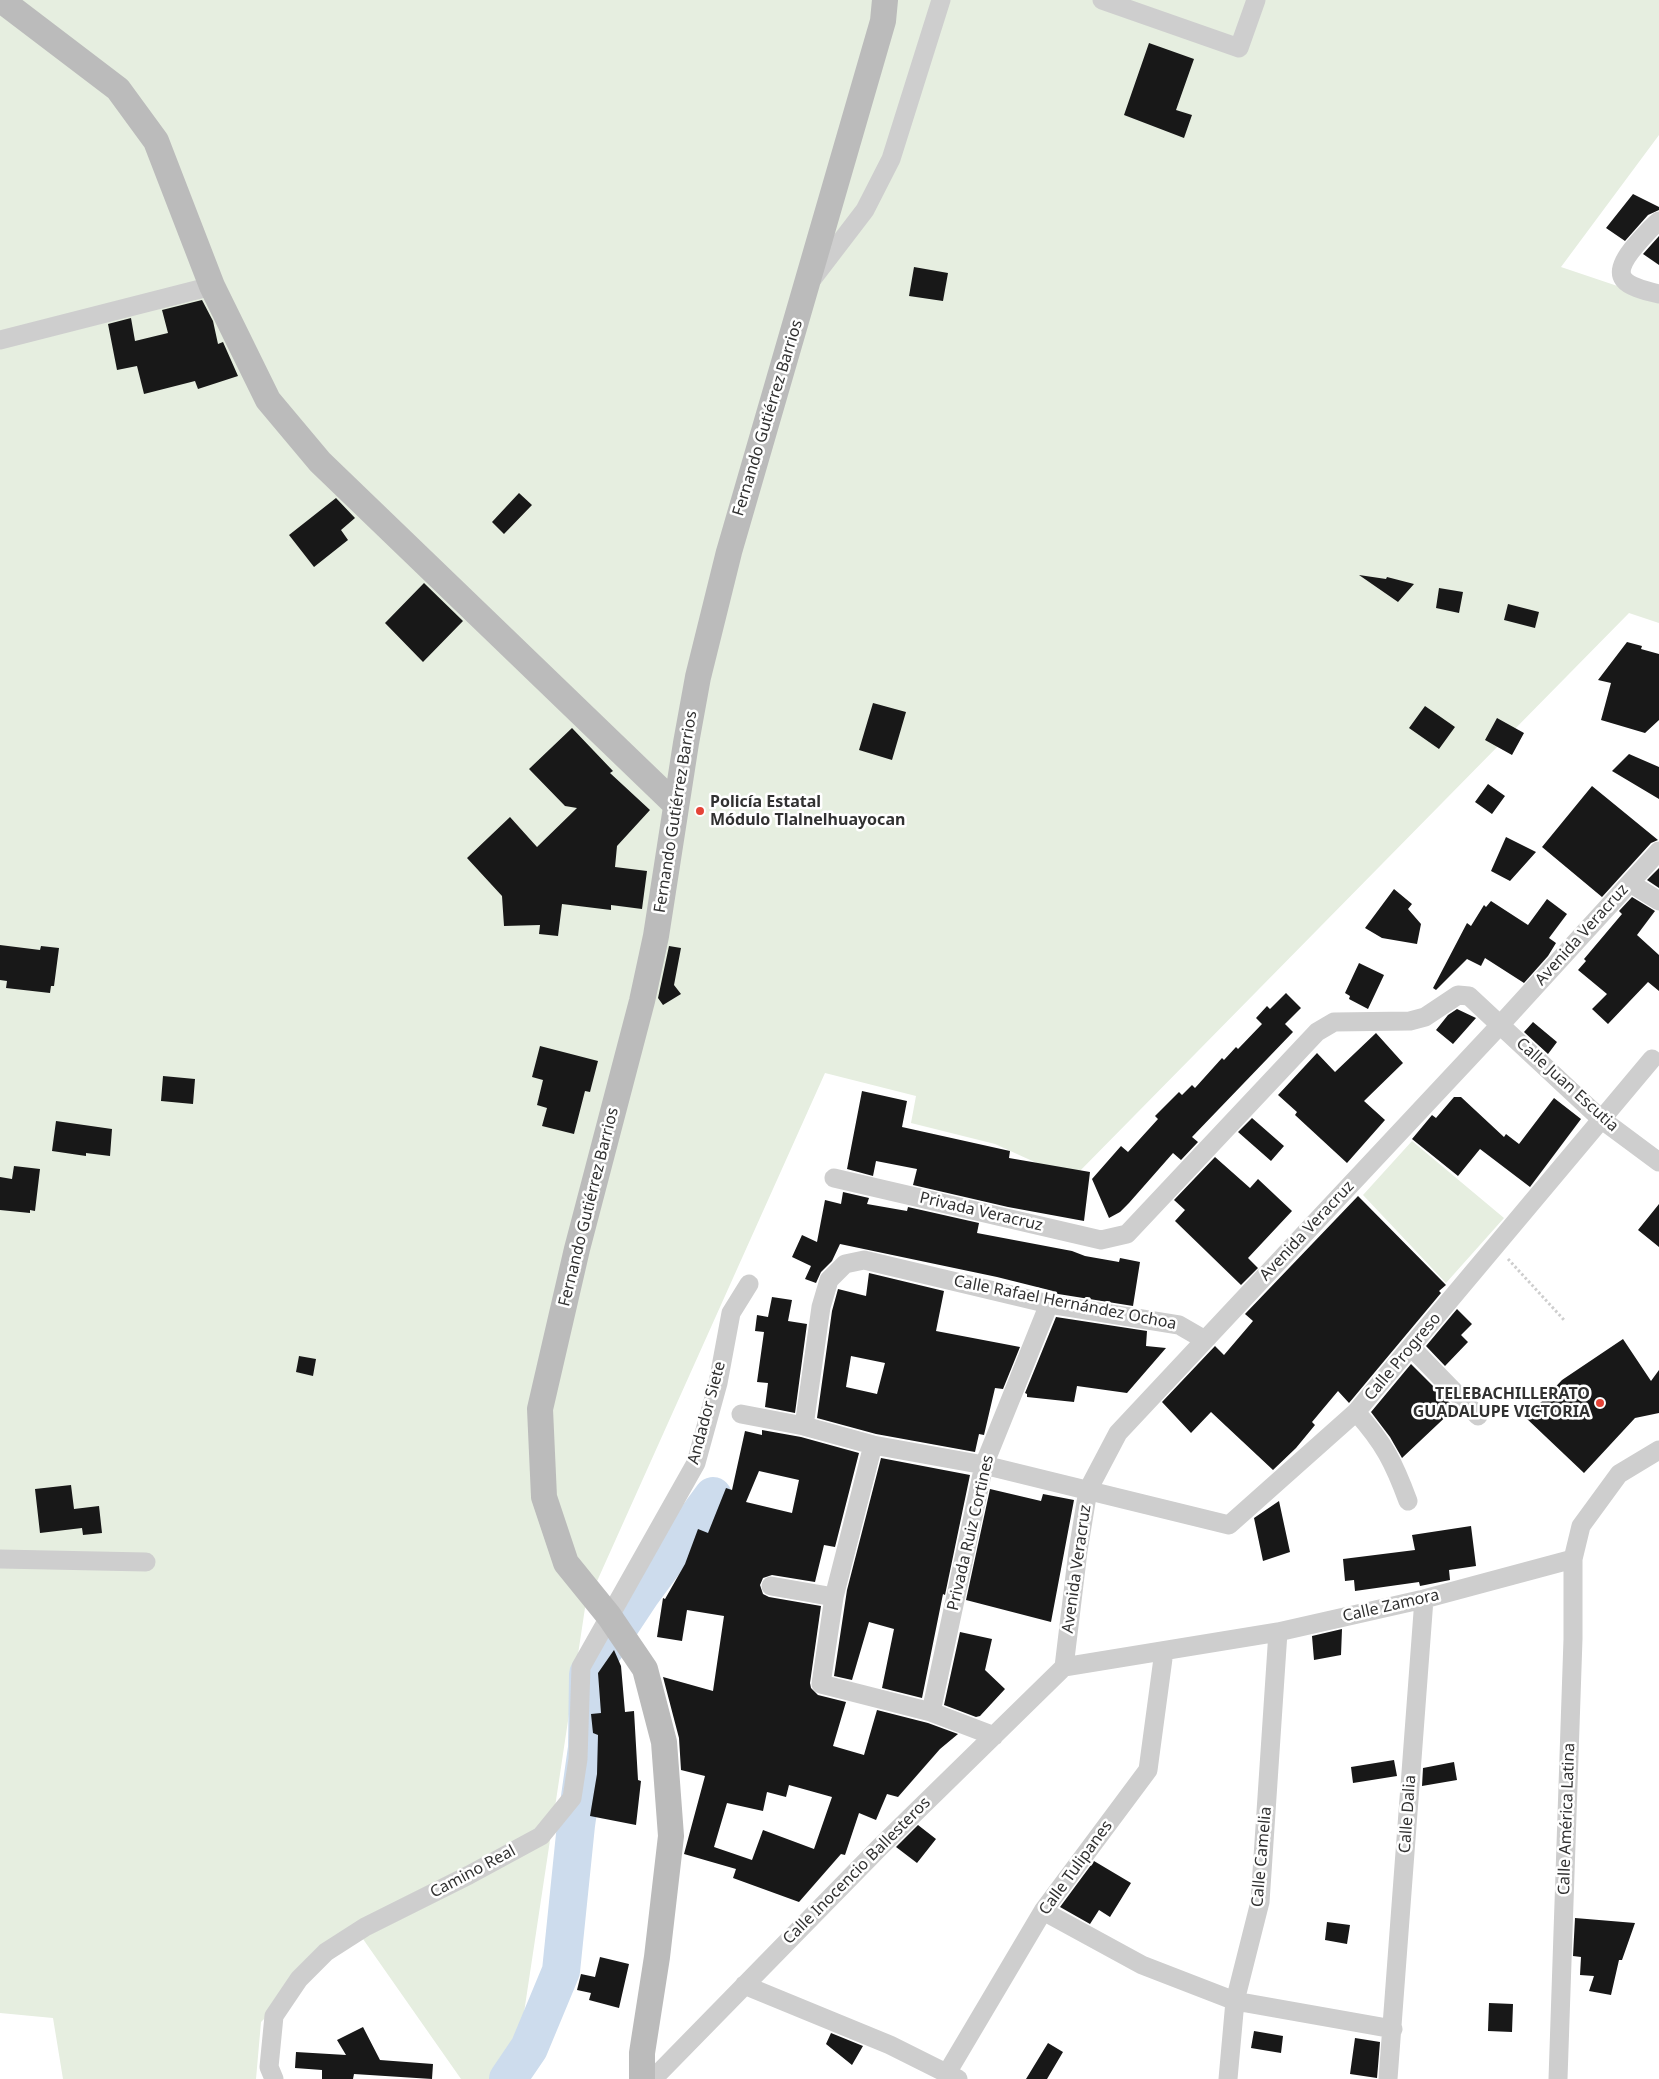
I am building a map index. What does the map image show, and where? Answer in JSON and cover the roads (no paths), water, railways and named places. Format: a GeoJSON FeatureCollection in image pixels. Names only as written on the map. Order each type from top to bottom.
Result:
{"type":"FeatureCollection","features":[{"type":"Feature","properties":{"kind":"main road"},"geometry":{"type":"LineString","coordinates":[[1,0],[118,89],[156,141],[212,286],[268,400],[320,462],[675,804]]}},
{"type":"Feature","properties":{"kind":"main road","name":"Fernando Gutiérrez Barrios"},"geometry":{"type":"LineString","coordinates":[[642,2053],[657,1957],[671,1836],[664,1742],[645,1669],[613,1622],[566,1563],[544,1497],[540,1409],[577,1249],[642,1002],[656,936],[675,804],[698,677],[729,552],[808,285],[883,21],[885,0]]}},
{"type":"Feature","properties":{"kind":"main road"},"geometry":{"type":"LineString","coordinates":[[632,2079],[642,2053]]}},
{"type":"Feature","properties":{"kind":"main road"},"geometry":{"type":"LineString","coordinates":[[642,2053],[642,2079]]}},
{"type":"Feature","properties":{"kind":"street"},"geometry":{"type":"LineString","coordinates":[[808,285],[865,210],[890,159],[940,0]]}},
{"type":"Feature","properties":{"kind":"street"},"geometry":{"type":"LineString","coordinates":[[1102,0],[1239,48],[1256,0]]}},
{"type":"Feature","properties":{"kind":"street"},"geometry":{"type":"LineString","coordinates":[[1659,221],[1624,260],[1620,268],[1622,276],[1627,283],[1659,294]]}},
{"type":"Feature","properties":{"kind":"street"},"geometry":{"type":"LineString","coordinates":[[0,340],[212,286]]}},
{"type":"Feature","properties":{"kind":"street","name":"Avenida Veracruz"},"geometry":{"type":"LineString","coordinates":[[1064,1667],[1078,1551],[1088,1490],[1118,1433],[1501,1024],[1659,851]]}},
{"type":"Feature","properties":{"kind":"street"},"geometry":{"type":"LineString","coordinates":[[1630,883],[1659,901]]}},
{"type":"Feature","properties":{"kind":"street","name":"Calle Juan Escutia"},"geometry":{"type":"LineString","coordinates":[[1127,1234],[1317,1032],[1334,1022],[1410,1021],[1424,1017],[1458,995],[1464,994],[1469,996],[1501,1024],[1601,1119],[1659,1162]]}},
{"type":"Feature","properties":{"kind":"street","name":"Calle Progreso"},"geometry":{"type":"LineString","coordinates":[[1088,1490],[1229,1525],[1356,1412],[1652,1059]]}},
{"type":"Feature","properties":{"kind":"street","name":"Privada Veracruz"},"geometry":{"type":"LineString","coordinates":[[834,1178],[1101,1240],[1127,1234]]}},
{"type":"Feature","properties":{"kind":"street","name":"Calle Rafael Hernández Ochoa"},"geometry":{"type":"LineString","coordinates":[[804,1426],[821,1307],[829,1280],[846,1264],[864,1260],[1049,1304],[1179,1325],[1205,1340]]}},
{"type":"Feature","properties":{"kind":"street","name":"Andador Siete"},"geometry":{"type":"LineString","coordinates":[[613,1622],[696,1463],[718,1383],[731,1313],[749,1284]]}},
{"type":"Feature","properties":{"kind":"street","name":"Privada Ruiz Cortines"},"geometry":{"type":"LineString","coordinates":[[931,1712],[984,1465],[1049,1304]]}},
{"type":"Feature","properties":{"kind":"street"},"geometry":{"type":"LineString","coordinates":[[1411,1347],[1478,1416]]}},
{"type":"Feature","properties":{"kind":"street"},"geometry":{"type":"LineString","coordinates":[[1356,1412],[1377,1436],[1393,1461],[1408,1501]]}},
{"type":"Feature","properties":{"kind":"street"},"geometry":{"type":"LineString","coordinates":[[741,1414],[804,1426],[873,1445],[984,1465],[1088,1490]]}},
{"type":"Feature","properties":{"kind":"street"},"geometry":{"type":"LineString","coordinates":[[873,1445],[834,1597],[820,1684],[931,1712],[994,1736]]}},
{"type":"Feature","properties":{"kind":"street"},"geometry":{"type":"LineString","coordinates":[[1572,1559],[1581,1526],[1619,1474],[1659,1450]]}},
{"type":"Feature","properties":{"kind":"street"},"geometry":{"type":"LineString","coordinates":[[0,1559],[146,1562]]}},
{"type":"Feature","properties":{"kind":"street","name":"Calle Zamora"},"geometry":{"type":"LineString","coordinates":[[1064,1667],[1278,1632],[1424,1599],[1572,1559]]}},
{"type":"Feature","properties":{"kind":"street","name":"Calle América Latina"},"geometry":{"type":"LineString","coordinates":[[1558,2079],[1572,1649],[1572,1559]]}},
{"type":"Feature","properties":{"kind":"street"},"geometry":{"type":"LineString","coordinates":[[770,1586],[834,1597]]}},
{"type":"Feature","properties":{"kind":"street","name":"Calle Dalia"},"geometry":{"type":"LineString","coordinates":[[1388,2079],[1424,1599]]}},
{"type":"Feature","properties":{"kind":"street","name":"Camino Real"},"geometry":{"type":"LineString","coordinates":[[274,2079],[269,2068],[274,2016],[298,1979],[326,1952],[365,1927],[469,1876],[541,1836],[572,1798],[578,1759],[581,1667],[613,1622]]}},
{"type":"Feature","properties":{"kind":"street","name":"Calle Camelia"},"geometry":{"type":"LineString","coordinates":[[1228,2079],[1235,2001],[1260,1902],[1278,1632]]}},
{"type":"Feature","properties":{"kind":"street","name":"Calle Tulipanes"},"geometry":{"type":"LineString","coordinates":[[953,2076],[1043,1911],[1148,1770],[1164,1651]]}},
{"type":"Feature","properties":{"kind":"street","name":"Calle Inocencio Ballesteros"},"geometry":{"type":"LineString","coordinates":[[653,2079],[879,1848],[1064,1667]]}},
{"type":"Feature","properties":{"kind":"street"},"geometry":{"type":"LineString","coordinates":[[1043,1911],[1142,1965],[1235,2001],[1393,2029]]}},
{"type":"Feature","properties":{"kind":"street"},"geometry":{"type":"LineString","coordinates":[[744,1985],[890,2045],[953,2076]]}},
{"type":"Feature","properties":{"kind":"waterway"},"geometry":{"type":"LineString","coordinates":[[508,2079],[529,2048],[561,1971],[576,1825],[587,1748],[588,1674],[641,1594],[713,1496]]}},
{"type":"Feature","properties":{"kind":"place","name":"Policía Estatal Módulo Tlalnelhuayocan"},"geometry":{"type":"Point","coordinates":[700,811]}},
{"type":"Feature","properties":{"kind":"place","name":"TELEBACHILLERATO GUADALUPE VICTORIA"},"geometry":{"type":"Point","coordinates":[1600,1403]}}]}
